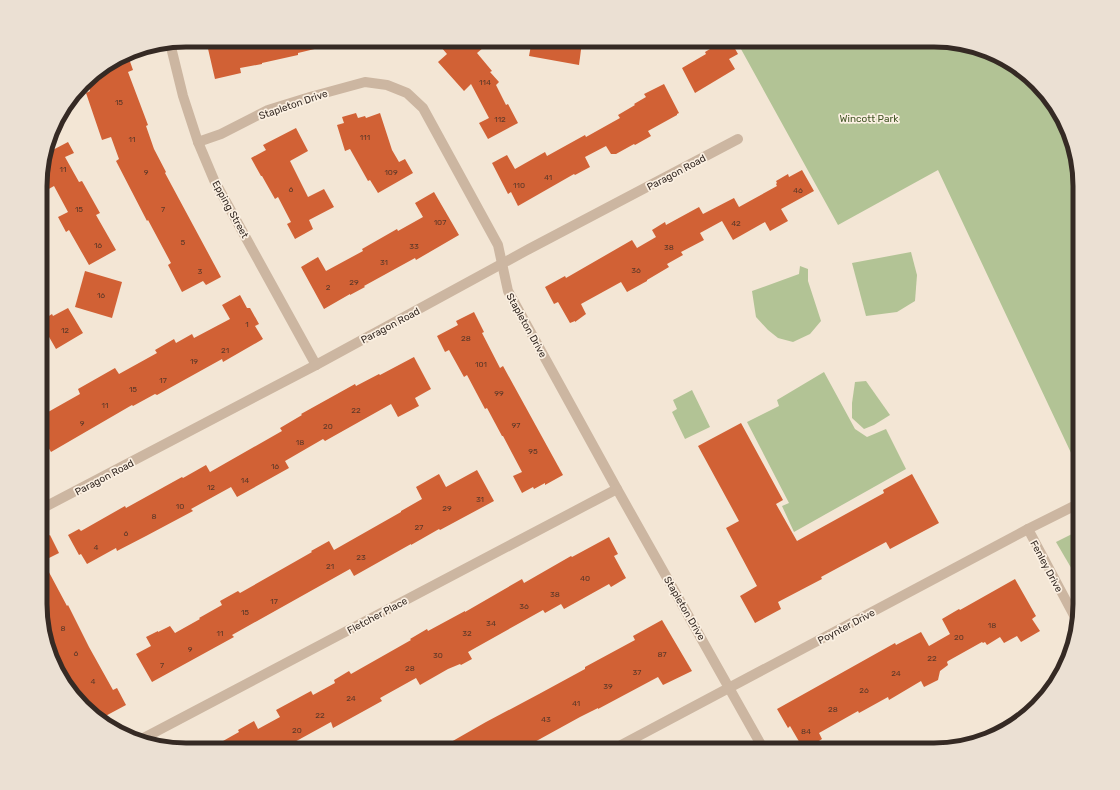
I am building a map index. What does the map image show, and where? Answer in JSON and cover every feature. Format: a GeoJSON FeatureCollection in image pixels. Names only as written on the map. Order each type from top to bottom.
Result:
{"type":"FeatureCollection","features":[{"type":"Feature","properties":{"kind":"street","name":"Epping Street"},"geometry":{"type":"LineString","coordinates":[[171,48],[183,96],[198,142],[214,180],[316,365]]}},
{"type":"Feature","properties":{"kind":"street","name":"Stapleton Drive"},"geometry":{"type":"LineString","coordinates":[[198,142],[221,134],[268,110],[365,82],[394,87],[407,93],[424,108],[498,245],[508,291],[617,489],[760,743]]}},
{"type":"Feature","properties":{"kind":"street","name":"Paragon Road"},"geometry":{"type":"LineString","coordinates":[[47,506],[316,365],[738,139]]}},
{"type":"Feature","properties":{"kind":"street","name":"Fletcher Place"},"geometry":{"type":"LineString","coordinates":[[147,737],[617,489]]}},
{"type":"Feature","properties":{"kind":"street","name":"Poynter Drive"},"geometry":{"type":"LineString","coordinates":[[625,743],[1073,506]]}},
{"type":"Feature","properties":{"kind":"street","name":"Fenley Drive"},"geometry":{"type":"LineString","coordinates":[[1028,529],[1073,613]]}},
{"type":"Feature","properties":{"kind":"green space","name":"Wincott Park"},"geometry":{"type":"Polygon","coordinates":[[[740,47],[943,47],[970,52],[987,58],[1003,66],[1026,82],[1044,101],[1066,141],[1073,177],[1073,457],[938,170],[838,225],[740,47]]]}},
{"type":"Feature","properties":{"kind":"green space"},"geometry":{"type":"Polygon","coordinates":[[[911,252],[917,275],[915,301],[897,312],[866,316],[852,263],[911,252]]]}},
{"type":"Feature","properties":{"kind":"green space"},"geometry":{"type":"Polygon","coordinates":[[[800,266],[808,269],[808,281],[821,321],[810,334],[793,342],[778,338],[756,317],[752,291],[799,274],[800,266]]]}},
{"type":"Feature","properties":{"kind":"green space"},"geometry":{"type":"Polygon","coordinates":[[[824,372],[855,429],[867,437],[886,429],[906,469],[794,532],[782,506],[789,503],[747,422],[779,406],[777,400],[824,372]]]}},
{"type":"Feature","properties":{"kind":"green space"},"geometry":{"type":"Polygon","coordinates":[[[866,381],[890,415],[874,425],[864,429],[852,418],[852,403],[855,382],[866,381]]]}},
{"type":"Feature","properties":{"kind":"green space"},"geometry":{"type":"Polygon","coordinates":[[[692,390],[710,427],[685,439],[672,412],[677,409],[673,400],[692,390]]]}},
{"type":"Feature","properties":{"kind":"green space"},"geometry":{"type":"Polygon","coordinates":[[[1073,534],[1073,571],[1056,542],[1073,534]]]}},
{"type":"Feature","properties":{"kind":"building"},"geometry":{"type":"Polygon","coordinates":[[[208,47],[323,47],[298,53],[298,55],[240,68],[241,73],[215,79],[208,47]]]}},
{"type":"Feature","properties":{"kind":"building"},"geometry":{"type":"Polygon","coordinates":[[[441,47],[484,47],[477,53],[499,82],[496,85],[506,105],[508,104],[518,123],[488,139],[479,123],[489,118],[471,84],[464,91],[438,62],[447,54],[441,47]]]}},
{"type":"Feature","properties":{"kind":"building"},"geometry":{"type":"Polygon","coordinates":[[[531,47],[581,47],[579,65],[529,56],[531,47]]]}},
{"type":"Feature","properties":{"kind":"building"},"geometry":{"type":"Polygon","coordinates":[[[713,47],[734,47],[738,54],[729,59],[735,69],[695,93],[682,68],[706,54],[705,52],[713,47]]]}},
{"type":"Feature","properties":{"kind":"building"},"geometry":{"type":"Polygon","coordinates":[[[129,59],[133,70],[128,72],[148,125],[146,126],[154,149],[166,172],[165,173],[221,277],[206,285],[203,281],[182,292],[168,265],[171,263],[116,161],[119,159],[111,137],[102,140],[86,93],[90,91],[89,87],[94,82],[109,70],[129,59]]]}},
{"type":"Feature","properties":{"kind":"building"},"geometry":{"type":"Polygon","coordinates":[[[664,84],[679,113],[648,131],[651,136],[616,154],[611,154],[606,146],[585,157],[590,167],[575,175],[574,174],[518,206],[511,192],[508,194],[492,163],[507,155],[515,169],[545,152],[547,156],[620,118],[618,115],[646,97],[644,94],[664,84]]]}},
{"type":"Feature","properties":{"kind":"building"},"geometry":{"type":"Polygon","coordinates":[[[356,113],[358,118],[365,116],[366,118],[380,113],[392,150],[399,162],[405,159],[413,173],[378,193],[370,180],[368,181],[350,149],[345,151],[337,125],[344,123],[342,117],[356,113]]]}},
{"type":"Feature","properties":{"kind":"building"},"geometry":{"type":"Polygon","coordinates":[[[296,128],[308,151],[290,161],[308,197],[324,189],[334,207],[309,220],[313,229],[295,239],[287,224],[291,222],[278,197],[275,199],[251,158],[266,150],[263,145],[296,128]]]}},
{"type":"Feature","properties":{"kind":"building"},"geometry":{"type":"Polygon","coordinates":[[[68,142],[74,153],[65,157],[79,182],[82,181],[100,213],[96,215],[116,250],[89,265],[69,230],[66,232],[58,217],[68,212],[54,186],[47,190],[48,168],[52,150],[68,142]]]}},
{"type":"Feature","properties":{"kind":"building"},"geometry":{"type":"Polygon","coordinates":[[[802,170],[814,191],[781,209],[788,221],[770,231],[765,222],[733,240],[722,221],[700,233],[704,240],[681,252],[683,255],[667,264],[669,267],[647,281],[627,292],[621,282],[581,304],[586,314],[575,322],[570,323],[558,302],[554,304],[545,287],[565,276],[566,278],[632,240],[637,248],[656,237],[652,230],[665,222],[666,225],[699,207],[703,214],[734,198],[739,207],[777,186],[776,181],[788,174],[789,177],[802,170]]]}},
{"type":"Feature","properties":{"kind":"building"},"geometry":{"type":"Polygon","coordinates":[[[434,192],[459,235],[416,260],[415,258],[324,309],[301,267],[318,257],[326,271],[363,251],[362,249],[397,229],[398,231],[423,217],[415,203],[434,192]]]}},
{"type":"Feature","properties":{"kind":"building"},"geometry":{"type":"Polygon","coordinates":[[[85,271],[122,282],[112,318],[75,307],[85,271]]]}},
{"type":"Feature","properties":{"kind":"building"},"geometry":{"type":"Polygon","coordinates":[[[240,295],[247,308],[250,308],[259,324],[255,326],[263,339],[223,362],[222,359],[157,395],[155,394],[133,406],[132,405],[51,452],[47,445],[47,413],[80,394],[78,389],[115,368],[119,374],[157,353],[155,350],[174,339],[176,343],[192,334],[194,338],[230,319],[222,305],[240,295]]]}},
{"type":"Feature","properties":{"kind":"building"},"geometry":{"type":"Polygon","coordinates":[[[68,308],[83,333],[56,349],[47,333],[47,317],[52,314],[53,316],[68,308]]]}},
{"type":"Feature","properties":{"kind":"building"},"geometry":{"type":"Polygon","coordinates":[[[474,312],[484,332],[482,333],[500,368],[503,366],[563,475],[545,485],[545,483],[534,489],[533,487],[522,493],[513,476],[522,472],[503,436],[487,408],[485,409],[467,375],[464,377],[449,350],[445,352],[437,336],[458,325],[456,321],[474,312]]]}},
{"type":"Feature","properties":{"kind":"building"},"geometry":{"type":"Polygon","coordinates":[[[414,357],[431,389],[415,398],[419,406],[398,417],[391,404],[325,441],[323,439],[285,461],[289,468],[237,497],[231,487],[191,509],[193,511],[117,551],[116,548],[87,564],[81,554],[79,555],[68,535],[79,529],[81,531],[125,506],[126,508],[206,465],[210,472],[282,431],[280,428],[302,415],[301,414],[355,384],[356,386],[414,357]]]}},
{"type":"Feature","properties":{"kind":"building"},"geometry":{"type":"Polygon","coordinates":[[[741,423],[783,500],[776,504],[797,541],[884,493],[883,490],[912,474],[939,523],[890,549],[886,542],[821,577],[822,579],[778,602],[781,609],[755,623],[740,596],[757,586],[726,528],[739,521],[698,446],[741,423]]]}},
{"type":"Feature","properties":{"kind":"building"},"geometry":{"type":"Polygon","coordinates":[[[477,470],[494,501],[411,544],[354,576],[350,569],[232,635],[234,637],[152,682],[136,654],[151,646],[146,637],[170,626],[175,633],[222,605],[220,601],[238,591],[240,593],[329,541],[334,550],[422,499],[416,487],[439,474],[446,487],[477,470]]]}},
{"type":"Feature","properties":{"kind":"building"},"geometry":{"type":"Polygon","coordinates":[[[50,535],[59,553],[47,559],[47,537],[50,535]]]}},
{"type":"Feature","properties":{"kind":"building"},"geometry":{"type":"Polygon","coordinates":[[[609,537],[618,554],[614,556],[626,578],[611,587],[609,584],[564,609],[561,604],[545,613],[543,610],[468,652],[472,659],[461,665],[460,664],[448,669],[420,685],[416,678],[380,698],[382,701],[333,728],[331,722],[293,743],[219,743],[239,732],[238,730],[254,721],[258,729],[280,717],[276,710],[311,691],[313,695],[335,683],[334,680],[349,671],[351,674],[411,640],[410,639],[427,629],[428,631],[465,612],[522,579],[524,583],[571,556],[572,557],[609,537]]]}},
{"type":"Feature","properties":{"kind":"building"},"geometry":{"type":"Polygon","coordinates":[[[47,568],[113,690],[117,688],[126,705],[105,716],[82,696],[66,673],[52,640],[48,622],[47,568]]]}},
{"type":"Feature","properties":{"kind":"building"},"geometry":{"type":"Polygon","coordinates":[[[1015,579],[1036,616],[1032,619],[1040,631],[1021,642],[1017,636],[1004,643],[1000,637],[987,645],[985,642],[982,642],[948,661],[948,665],[940,671],[938,680],[924,687],[921,681],[889,700],[888,697],[859,713],[858,711],[819,733],[822,739],[815,743],[800,743],[790,726],[788,728],[777,709],[895,643],[896,645],[921,632],[929,646],[950,634],[942,619],[959,609],[960,610],[1015,579]]]}},
{"type":"Feature","properties":{"kind":"building"},"geometry":{"type":"Polygon","coordinates":[[[662,620],[692,671],[663,685],[658,677],[533,743],[449,743],[635,640],[633,636],[662,620]]]}}]}
